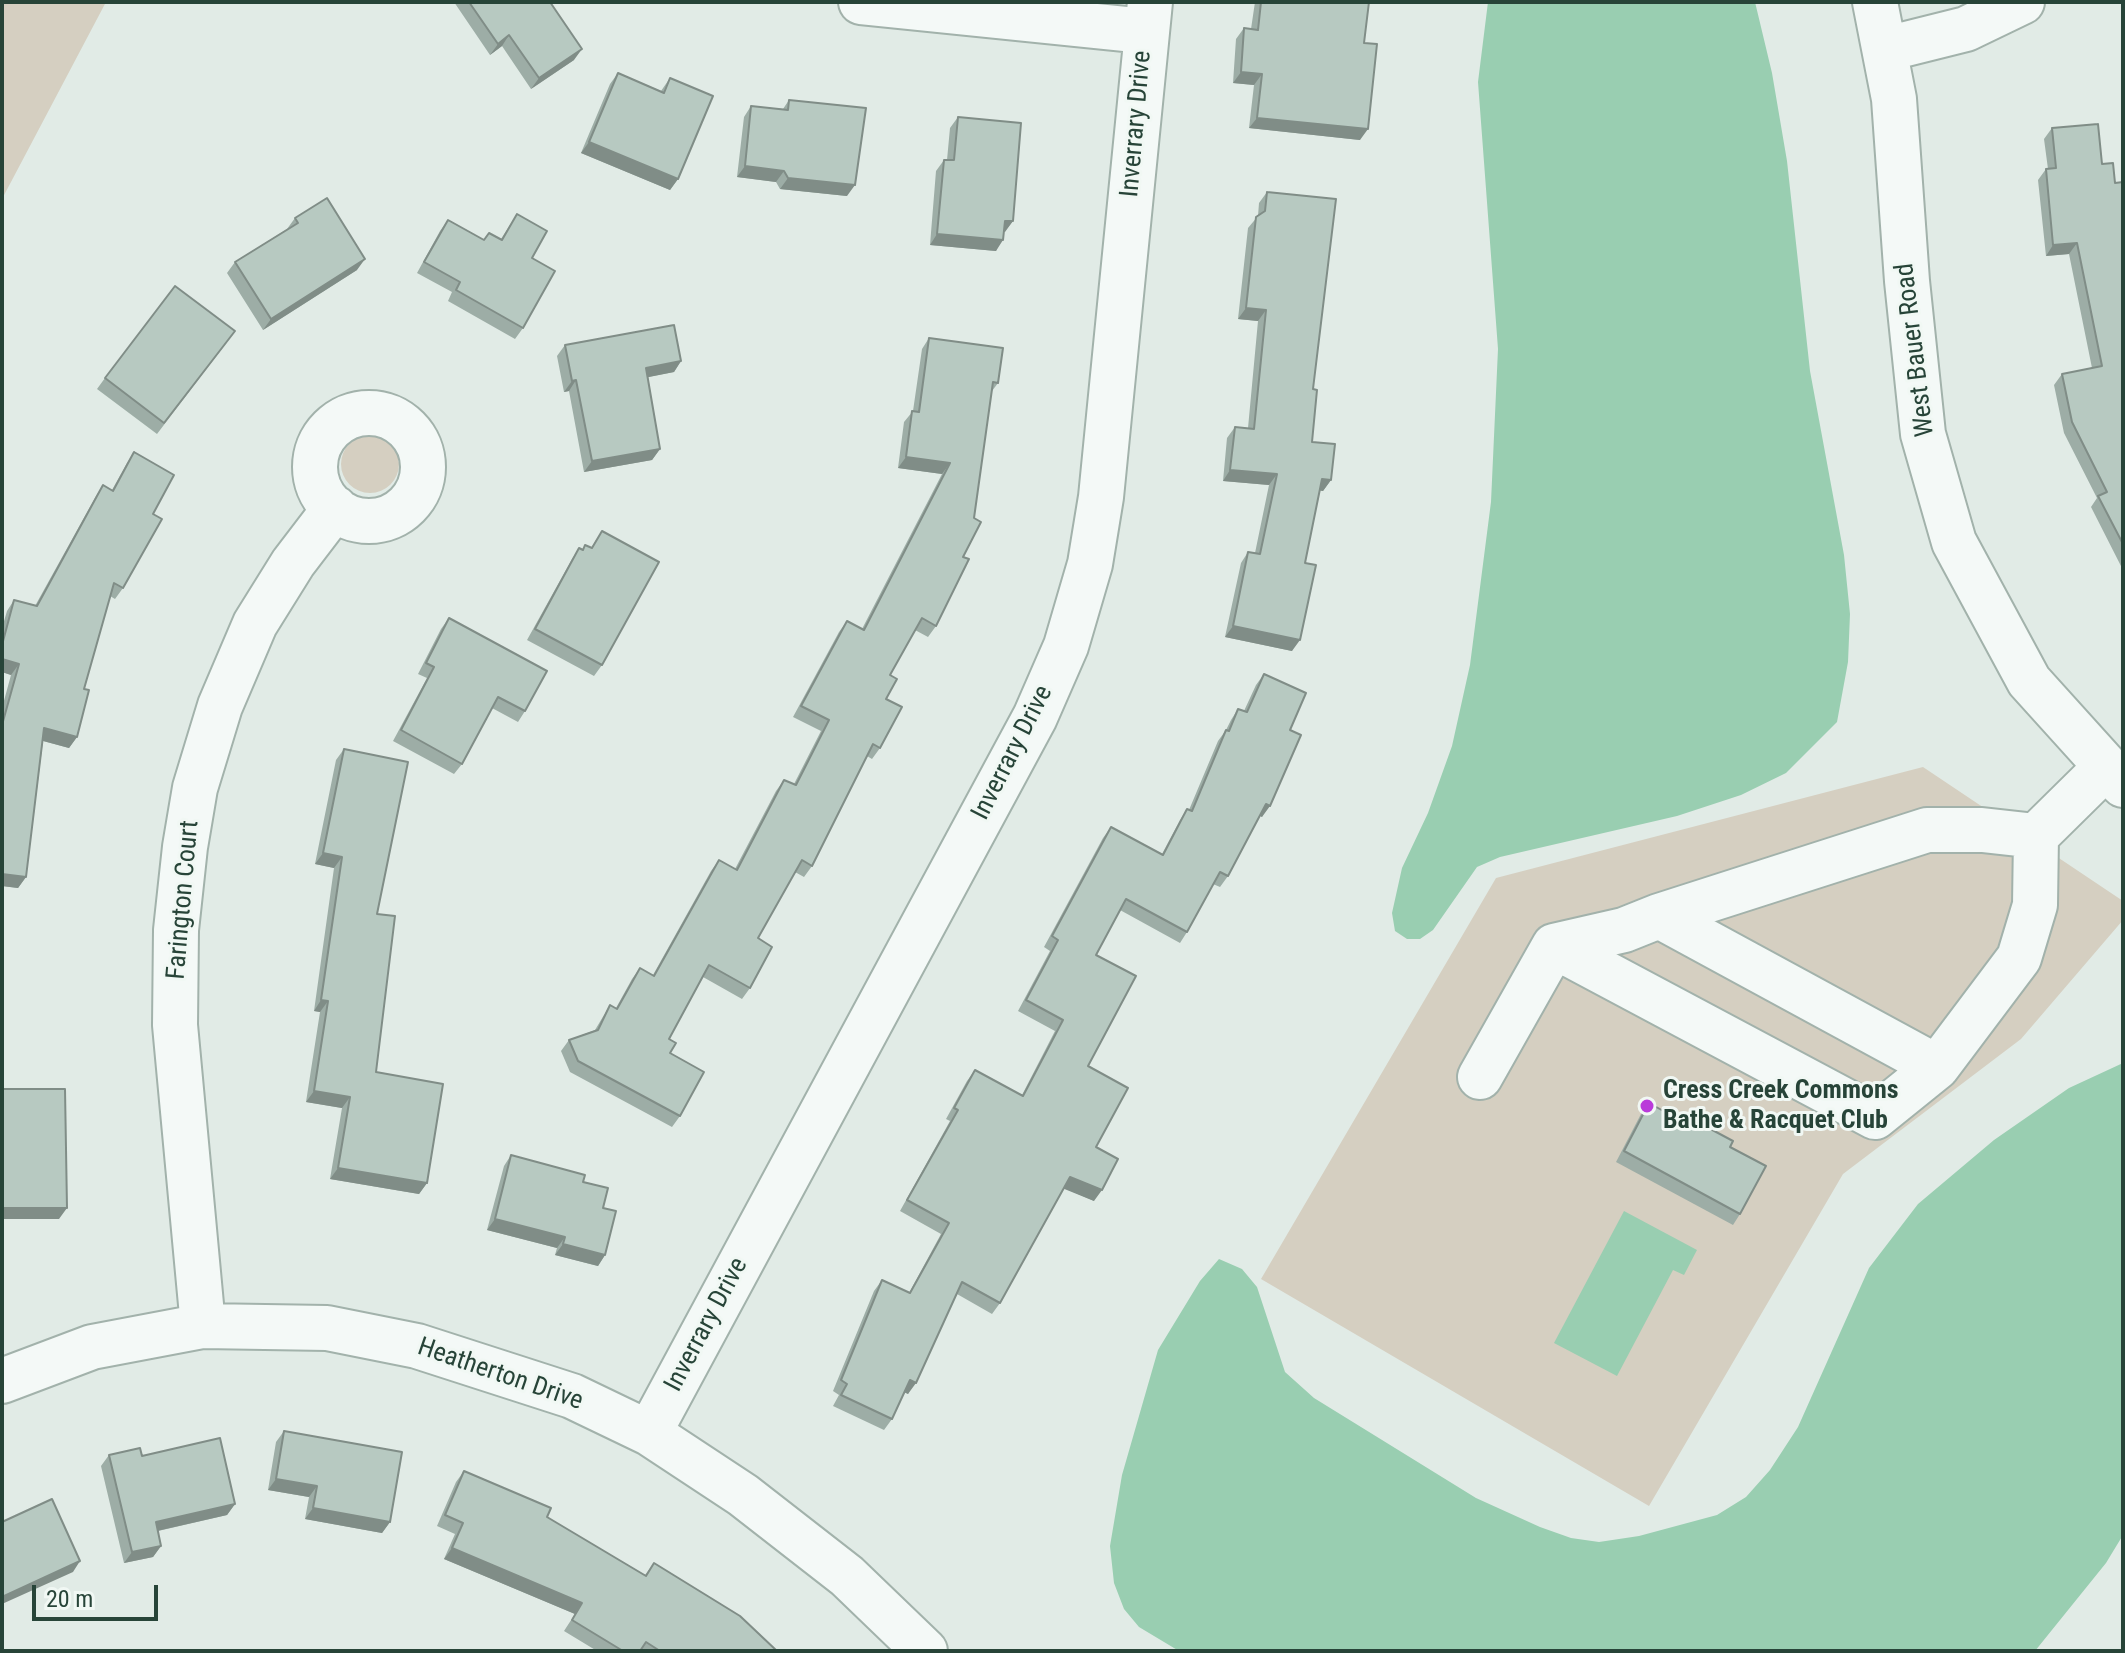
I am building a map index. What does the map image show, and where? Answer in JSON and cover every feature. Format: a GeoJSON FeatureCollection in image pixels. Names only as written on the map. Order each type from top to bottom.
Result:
{"type":"FeatureCollection","features":[{"type":"Feature","properties":{"kind":"street"},"geometry":{"type":"LineString","coordinates":[[861,2],[1147,16]]}},
{"type":"Feature","properties":{"kind":"street","name":"West Bauer Road"},"geometry":{"type":"LineString","coordinates":[[1875,2],[1886,49],[1923,434],[1954,542],[2029,681],[2114,776]]}},
{"type":"Feature","properties":{"kind":"street"},"geometry":{"type":"LineString","coordinates":[[1886,49],[1966,29],[2022,2]]}},
{"type":"Feature","properties":{"kind":"street","name":"Inverrary Drive"},"geometry":{"type":"LineString","coordinates":[[649,1433],[1035,717],[1066,646],[1090,564],[1101,497],[1147,16]]}},
{"type":"Feature","properties":{"kind":"street","name":"Farington Court"},"geometry":{"type":"LineString","coordinates":[[203,1326],[175,1025],[176,930],[185,847],[195,788],[220,706],[255,624],[293,563],[335,508]]}},
{"type":"Feature","properties":{"kind":"street"},"geometry":{"type":"LineString","coordinates":[[1480,1077],[1554,946],[1624,930],[1927,830],[1982,830],[2036,836],[2114,776]]}},
{"type":"Feature","properties":{"kind":"street"},"geometry":{"type":"LineString","coordinates":[[1554,946],[1875,1117],[1937,1067],[2019,958],[2035,905],[2036,836]]}},
{"type":"Feature","properties":{"kind":"street"},"geometry":{"type":"LineString","coordinates":[[1659,916],[1937,1067]]}},
{"type":"Feature","properties":{"kind":"street","name":"Heatherton Drive"},"geometry":{"type":"LineString","coordinates":[[2,1381],[92,1347],[203,1326],[327,1328],[417,1346],[572,1396],[649,1433],[743,1495],[847,1576],[925,1651]]}},
{"type":"Feature","properties":{"kind":"shaded area"},"geometry":{"type":"Polygon","coordinates":[[[2,2],[106,2],[2,199],[2,2]]]}},
{"type":"Feature","properties":{"kind":"shaded area"},"geometry":{"type":"Polygon","coordinates":[[[1488,2],[1755,2],[1772,73],[1787,161],[1810,371],[1844,555],[1850,614],[1848,662],[1837,722],[1786,773],[1741,795],[1677,816],[1500,857],[1477,867],[1433,930],[1420,939],[1407,939],[1395,931],[1392,913],[1402,868],[1428,813],[1452,746],[1470,665],[1491,502],[1498,349],[1478,82],[1488,2]]]}},
{"type":"Feature","properties":{"kind":"shaded area"},"geometry":{"type":"Polygon","coordinates":[[[370,435],[390,444],[399,464],[390,484],[370,493],[350,484],[341,464],[350,444],[370,435]]]}},
{"type":"Feature","properties":{"kind":"shaded area","name":"Cress Creek Commons Bathe & Racquet Club"},"geometry":{"type":"Polygon","coordinates":[[[1923,767],[2123,901],[2123,920],[2021,1039],[1843,1174],[1649,1506],[1261,1279],[1496,878],[1923,767]]]}},
{"type":"Feature","properties":{"kind":"shaded area"},"geometry":{"type":"Polygon","coordinates":[[[2123,1063],[2123,1535],[2106,1563],[2035,1651],[1179,1651],[1139,1627],[1124,1609],[1114,1583],[1110,1546],[1122,1475],[1158,1350],[1200,1281],[1219,1259],[1242,1269],[1257,1287],[1285,1372],[1314,1398],[1476,1498],[1540,1527],[1571,1538],[1599,1542],[1639,1536],[1717,1515],[1746,1497],[1770,1470],[1798,1427],[1869,1268],[1918,1204],[1994,1140],[2069,1088],[2123,1063]]]}},
{"type":"Feature","properties":{"kind":"shaded area"},"geometry":{"type":"Polygon","coordinates":[[[1624,1211],[1697,1250],[1684,1275],[1673,1270],[1617,1376],[1554,1343],[1624,1211]]]}},
{"type":"Feature","properties":{"kind":"building"},"geometry":{"type":"Polygon","coordinates":[[[469,2],[550,2],[582,49],[539,78],[509,35],[498,44],[469,2]]]}},
{"type":"Feature","properties":{"kind":"building"},"geometry":{"type":"Polygon","coordinates":[[[1261,2],[1369,2],[1364,43],[1377,44],[1368,129],[1257,118],[1262,74],[1241,72],[1244,28],[1258,30],[1261,2]]]}},
{"type":"Feature","properties":{"kind":"building"},"geometry":{"type":"Polygon","coordinates":[[[618,73],[664,93],[670,78],[713,96],[678,179],[589,142],[618,73]]]}},
{"type":"Feature","properties":{"kind":"building"},"geometry":{"type":"Polygon","coordinates":[[[789,100],[866,108],[855,185],[788,178],[784,171],[745,166],[751,106],[788,110],[789,100]]]}},
{"type":"Feature","properties":{"kind":"building"},"geometry":{"type":"Polygon","coordinates":[[[958,117],[1021,123],[1013,221],[1005,221],[1003,240],[937,234],[944,160],[954,160],[958,117]]]}},
{"type":"Feature","properties":{"kind":"building"},"geometry":{"type":"Polygon","coordinates":[[[2098,124],[2102,164],[2113,163],[2115,183],[2123,182],[2123,544],[2098,496],[2107,492],[2072,422],[2062,374],[2102,366],[2077,243],[2053,245],[2046,169],[2056,168],[2052,128],[2098,124]]]}},
{"type":"Feature","properties":{"kind":"building"},"geometry":{"type":"Polygon","coordinates":[[[1267,192],[1336,199],[1313,389],[1317,390],[1312,442],[1335,444],[1331,480],[1322,479],[1305,563],[1316,565],[1300,640],[1233,626],[1248,552],[1260,554],[1277,474],[1230,470],[1235,427],[1254,429],[1266,310],[1246,308],[1256,217],[1265,211],[1267,192]]]}},
{"type":"Feature","properties":{"kind":"building"},"geometry":{"type":"Polygon","coordinates":[[[327,198],[365,259],[271,319],[235,262],[298,223],[295,218],[327,198]]]}},
{"type":"Feature","properties":{"kind":"building"},"geometry":{"type":"Polygon","coordinates":[[[517,214],[547,231],[532,258],[555,271],[523,328],[456,290],[460,282],[424,262],[448,220],[484,240],[489,233],[502,240],[517,214]]]}},
{"type":"Feature","properties":{"kind":"building"},"geometry":{"type":"Polygon","coordinates":[[[175,286],[235,331],[164,423],[105,378],[175,286]]]}},
{"type":"Feature","properties":{"kind":"building"},"geometry":{"type":"Polygon","coordinates":[[[674,325],[681,361],[646,368],[660,449],[592,461],[576,380],[572,381],[565,345],[674,325]]]}},
{"type":"Feature","properties":{"kind":"building"},"geometry":{"type":"Polygon","coordinates":[[[929,338],[1003,348],[998,383],[993,382],[974,518],[981,522],[963,557],[969,559],[936,626],[922,618],[890,675],[897,679],[886,699],[902,707],[880,748],[873,744],[812,866],[802,860],[758,938],[772,947],[750,988],[709,965],[669,1039],[676,1043],[670,1053],[704,1072],[680,1116],[578,1061],[569,1040],[598,1030],[610,1005],[617,1009],[640,968],[654,976],[719,860],[737,870],[784,780],[796,785],[829,720],[801,706],[847,621],[864,630],[950,463],[906,457],[912,411],[919,412],[929,338]]]}},
{"type":"Feature","properties":{"kind":"building"},"geometry":{"type":"Polygon","coordinates":[[[134,452],[174,475],[153,514],[162,519],[123,588],[114,583],[84,689],[89,690],[77,737],[44,728],[26,877],[2,874],[2,725],[19,664],[2,659],[2,645],[14,600],[37,606],[103,485],[113,491],[134,452]]]}},
{"type":"Feature","properties":{"kind":"building"},"geometry":{"type":"Polygon","coordinates":[[[602,531],[659,562],[602,665],[535,629],[579,548],[583,550],[585,545],[592,548],[602,531]]]}},
{"type":"Feature","properties":{"kind":"building"},"geometry":{"type":"Polygon","coordinates":[[[449,618],[547,671],[525,711],[498,697],[462,764],[401,730],[434,667],[426,663],[449,618]]]}},
{"type":"Feature","properties":{"kind":"building"},"geometry":{"type":"Polygon","coordinates":[[[1264,674],[1306,693],[1290,730],[1301,735],[1270,806],[1266,804],[1228,876],[1220,872],[1187,932],[1126,899],[1096,955],[1136,976],[1088,1066],[1128,1088],[1096,1147],[1118,1159],[1102,1190],[1070,1177],[1000,1303],[962,1282],[916,1383],[910,1380],[892,1419],[841,1395],[847,1384],[841,1380],[882,1280],[910,1293],[949,1223],[907,1200],[958,1110],[954,1108],[975,1070],[1023,1096],[1063,1020],[1026,1000],[1058,940],[1052,936],[1111,827],[1163,855],[1187,809],[1192,811],[1226,730],[1229,731],[1238,709],[1247,712],[1264,674]]]}},
{"type":"Feature","properties":{"kind":"building"},"geometry":{"type":"Polygon","coordinates":[[[344,749],[408,762],[377,914],[395,916],[376,1072],[443,1084],[427,1183],[338,1168],[350,1097],[314,1091],[328,1001],[321,1000],[342,857],[323,853],[344,749]]]}},
{"type":"Feature","properties":{"kind":"building"},"geometry":{"type":"Polygon","coordinates":[[[2,1089],[65,1089],[67,1208],[2,1208],[2,1089]]]}},
{"type":"Feature","properties":{"kind":"building"},"geometry":{"type":"Polygon","coordinates":[[[1649,1103],[1685,1123],[1688,1117],[1733,1141],[1730,1147],[1766,1166],[1740,1214],[1624,1151],[1649,1103]]]}},
{"type":"Feature","properties":{"kind":"building"},"geometry":{"type":"Polygon","coordinates":[[[511,1155],[585,1175],[583,1182],[608,1188],[603,1208],[616,1211],[605,1255],[563,1244],[565,1237],[495,1219],[511,1155]]]}},
{"type":"Feature","properties":{"kind":"building"},"geometry":{"type":"Polygon","coordinates":[[[284,1431],[402,1452],[390,1522],[313,1508],[317,1486],[276,1479],[284,1431]]]}},
{"type":"Feature","properties":{"kind":"building"},"geometry":{"type":"Polygon","coordinates":[[[220,1438],[235,1504],[156,1522],[161,1546],[132,1552],[109,1455],[140,1448],[142,1456],[220,1438]]]}},
{"type":"Feature","properties":{"kind":"building"},"geometry":{"type":"Polygon","coordinates":[[[464,1471],[551,1508],[547,1517],[646,1576],[654,1563],[740,1616],[777,1651],[660,1651],[646,1642],[640,1651],[623,1651],[572,1620],[582,1603],[452,1548],[463,1523],[445,1515],[464,1471]]]}},
{"type":"Feature","properties":{"kind":"building"},"geometry":{"type":"Polygon","coordinates":[[[52,1499],[80,1561],[2,1597],[2,1522],[52,1499]]]}},
{"type":"Feature","properties":{"kind":"place","name":"Cress Creek Commons Bathe & Racquet Club"},"geometry":{"type":"Point","coordinates":[1647,1106]}}]}
